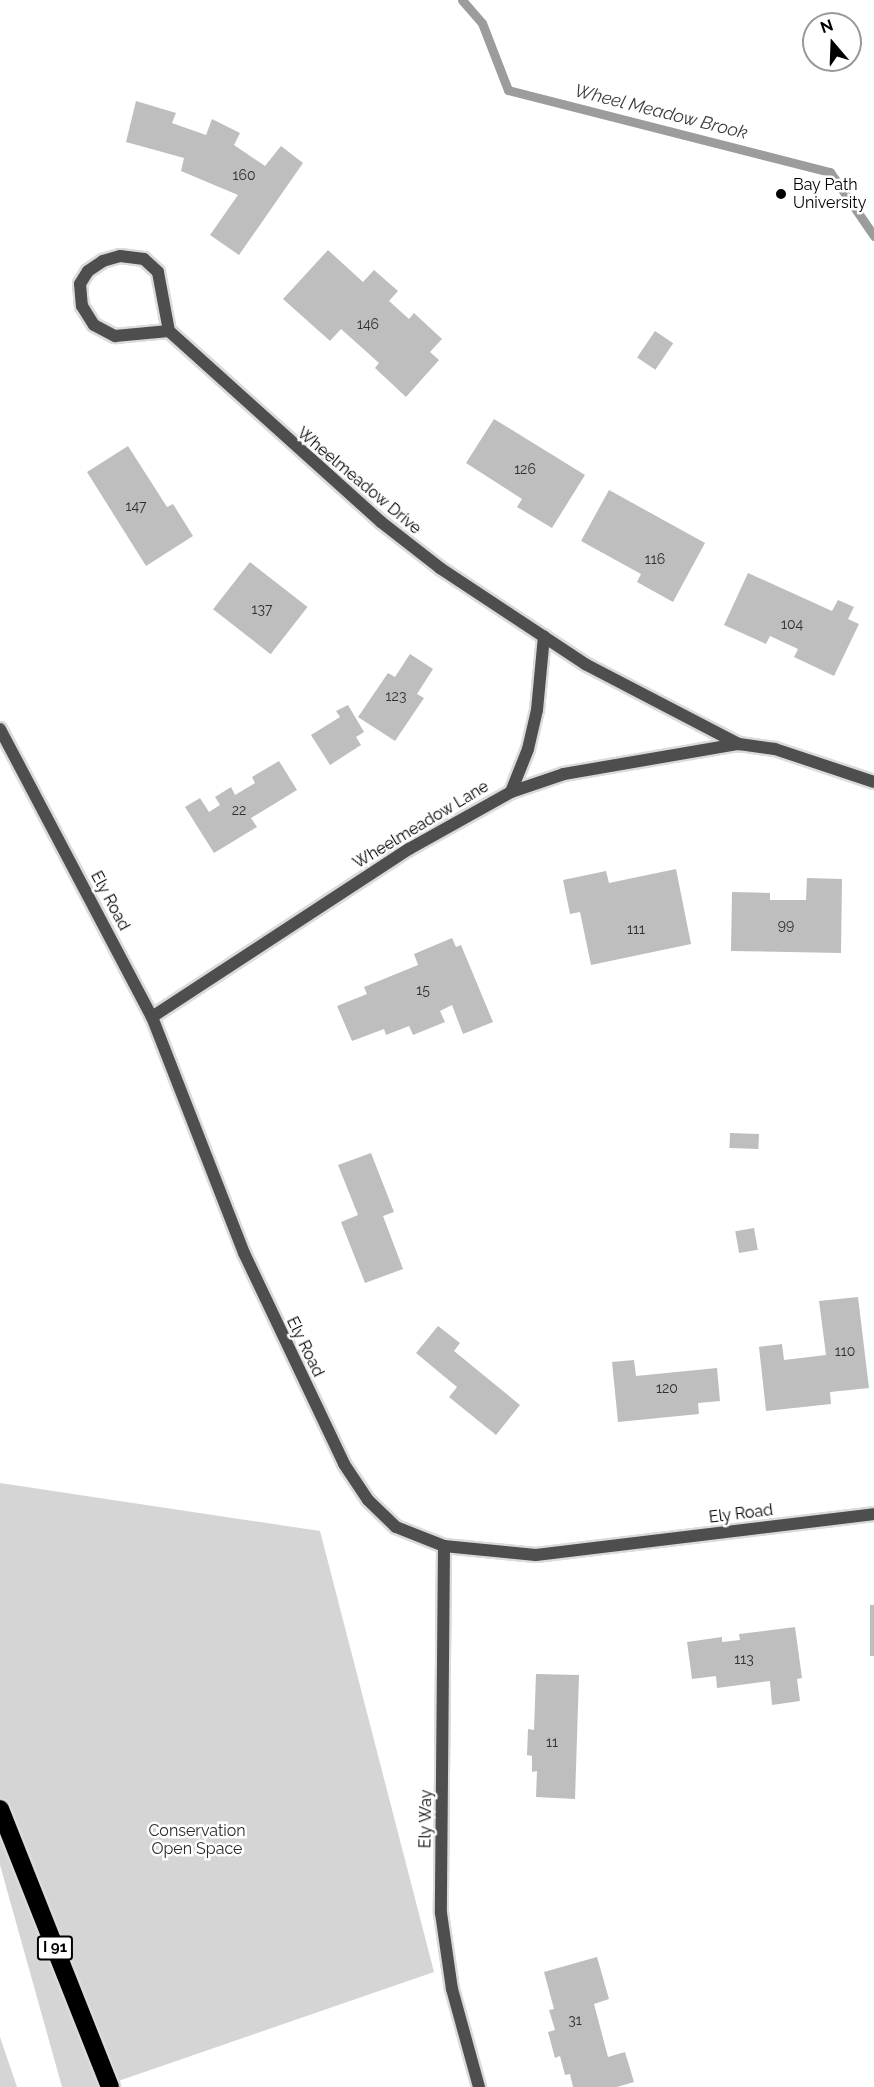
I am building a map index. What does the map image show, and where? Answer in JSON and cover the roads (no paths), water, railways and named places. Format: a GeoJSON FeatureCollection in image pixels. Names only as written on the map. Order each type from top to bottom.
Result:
{"type":"FeatureCollection","features":[{"type":"Feature","properties":{"kind":"highway","name":"I 91"},"geometry":{"type":"LineString","coordinates":[[0,1809],[110,2087]]}},
{"type":"Feature","properties":{"kind":"street"},"geometry":{"type":"LineString","coordinates":[[120,256],[144,259],[154,265],[169,331],[115,336],[94,325],[82,306],[80,284],[88,271],[120,256]]}},
{"type":"Feature","properties":{"kind":"street","name":"Wheelmeadow Drive"},"geometry":{"type":"LineString","coordinates":[[169,331],[381,522],[440,568],[544,636],[635,694],[740,744],[775,749],[874,782]]}},
{"type":"Feature","properties":{"kind":"street"},"geometry":{"type":"LineString","coordinates":[[511,792],[528,749],[537,710],[544,636]]}},
{"type":"Feature","properties":{"kind":"street","name":"Ely Road"},"geometry":{"type":"LineString","coordinates":[[0,729],[152,1017],[244,1253],[344,1464],[368,1500],[396,1527],[444,1546],[536,1555],[874,1514]]}},
{"type":"Feature","properties":{"kind":"street","name":"Wheelmeadow Lane"},"geometry":{"type":"LineString","coordinates":[[152,1017],[409,849],[511,792],[564,774],[740,744]]}},
{"type":"Feature","properties":{"kind":"street","name":"Ely Way"},"geometry":{"type":"LineString","coordinates":[[444,1546],[441,1913],[452,1989],[479,2087]]}},
{"type":"Feature","properties":{"kind":"waterway","name":"Wheel Meadow Brook"},"geometry":{"type":"LineString","coordinates":[[462,0],[482,23],[508,90],[830,172],[874,236]]}},
{"type":"Feature","properties":{"kind":"place","name":"Bay Path University"},"geometry":{"type":"Point","coordinates":[781,194]}},
{"type":"Feature","properties":{"kind":"park label","name":"Conservation Open Space"},"geometry":{"type":"Point","coordinates":[197,1840]}}]}
